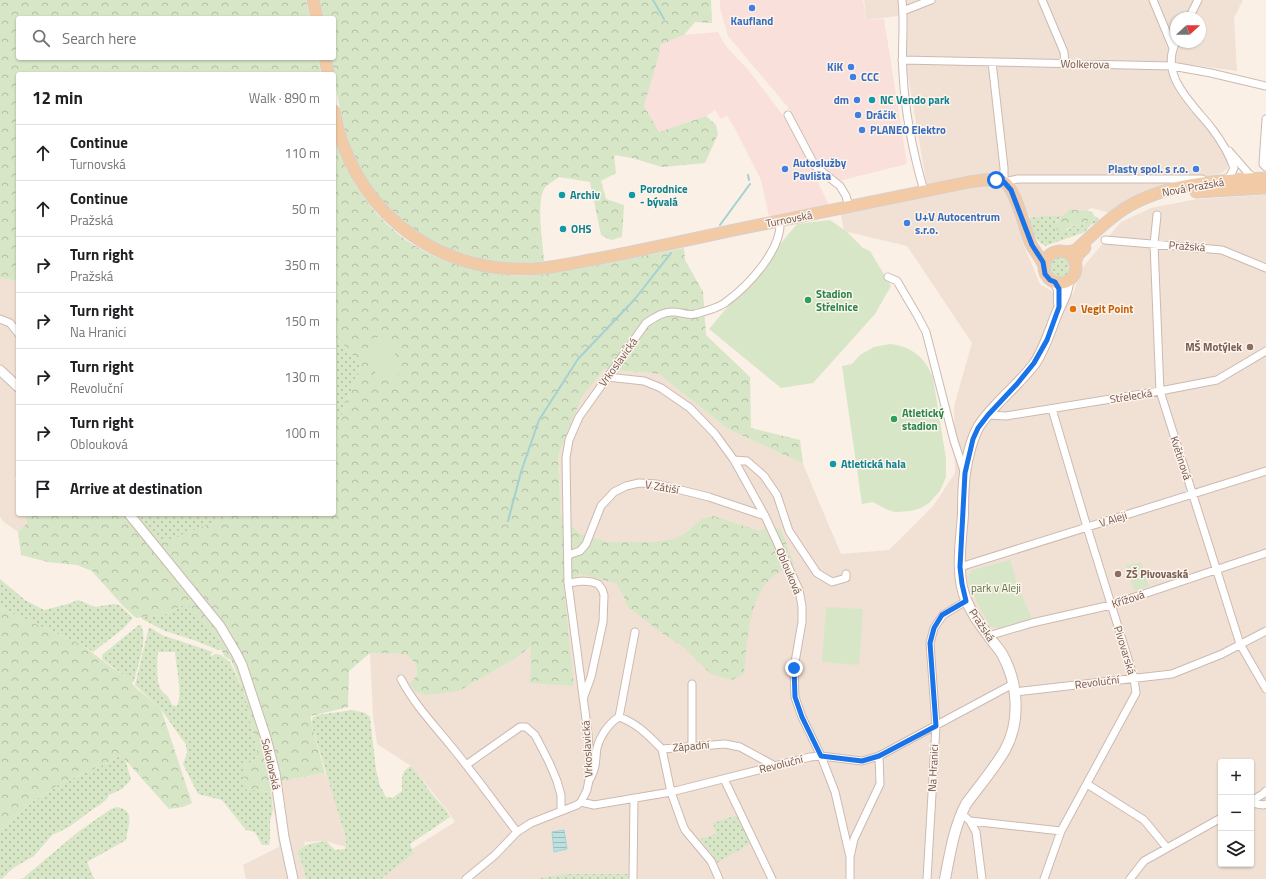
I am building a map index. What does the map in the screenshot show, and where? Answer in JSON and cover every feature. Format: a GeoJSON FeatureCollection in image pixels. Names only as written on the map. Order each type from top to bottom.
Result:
{"type":"FeatureCollection","features":[{"type":"Feature","properties":{"kind":"main road"},"geometry":{"type":"LineString","coordinates":[[313,0],[317,16]]}},
{"type":"Feature","properties":{"kind":"main road"},"geometry":{"type":"LineString","coordinates":[[325,60],[328,72]]}},
{"type":"Feature","properties":{"kind":"main road","name":"Turnovská"},"geometry":{"type":"LineString","coordinates":[[336,119],[341,138],[354,170],[368,193],[385,213],[405,232],[429,247],[456,258],[482,265],[521,270],[553,267],[623,254],[780,220],[977,181],[996,180],[1004,182]]}},
{"type":"Feature","properties":{"kind":"main road","name":"Nová Pražská"},"geometry":{"type":"LineString","coordinates":[[1075,263],[1080,252],[1119,218],[1141,205],[1158,199],[1185,193],[1243,184],[1262,178]]}},
{"type":"Feature","properties":{"kind":"main road","name":"Nová Pražská"},"geometry":{"type":"LineString","coordinates":[[1066,252],[1073,251],[1117,214],[1140,200],[1170,190],[1223,181],[1266,188]]}},
{"type":"Feature","properties":{"kind":"main road"},"geometry":{"type":"LineString","coordinates":[[1004,182],[1011,190],[1030,240],[1044,266]]}},
{"type":"Feature","properties":{"kind":"main road"},"geometry":{"type":"LineString","coordinates":[[1030,240],[1041,250],[1048,252],[1066,252],[1071,256],[1075,263]]}},
{"type":"Feature","properties":{"kind":"main road"},"geometry":{"type":"LineString","coordinates":[[1044,266],[1047,257],[1054,252]]}},
{"type":"Feature","properties":{"kind":"main road","name":"Pražská"},"geometry":{"type":"LineString","coordinates":[[945,879],[954,833],[961,813],[999,760],[1009,741],[1015,720],[1016,705],[1010,670],[1002,653],[988,636],[966,601],[962,584],[960,567],[965,473],[968,458],[978,428],[1034,363],[1047,340],[1065,295],[1069,280],[1075,272],[1075,263]]}},
{"type":"Feature","properties":{"kind":"main road","name":"Pražská"},"geometry":{"type":"LineString","coordinates":[[1044,266],[1045,274],[1048,278],[1055,282],[1059,289],[1059,307]]}},
{"type":"Feature","properties":{"kind":"main road"},"geometry":{"type":"LineString","coordinates":[[1055,282],[1064,282],[1069,280]]}},
{"type":"Feature","properties":{"kind":"street"},"geometry":{"type":"LineString","coordinates":[[902,0],[903,75],[910,128],[924,191]]}},
{"type":"Feature","properties":{"kind":"street"},"geometry":{"type":"LineString","coordinates":[[903,11],[931,0]]}},
{"type":"Feature","properties":{"kind":"street"},"geometry":{"type":"LineString","coordinates":[[1042,0],[1064,52],[1065,63]]}},
{"type":"Feature","properties":{"kind":"street"},"geometry":{"type":"LineString","coordinates":[[1153,0],[1170,36]]}},
{"type":"Feature","properties":{"kind":"street"},"geometry":{"type":"LineString","coordinates":[[1192,12],[1198,0]]}},
{"type":"Feature","properties":{"kind":"street"},"geometry":{"type":"LineString","coordinates":[[1174,48],[1172,66],[1176,82],[1225,147],[1249,174],[1262,178]]}},
{"type":"Feature","properties":{"kind":"street","name":"Wolkerova"},"geometry":{"type":"LineString","coordinates":[[902,60],[1172,66],[1211,72],[1266,86]]}},
{"type":"Feature","properties":{"kind":"street"},"geometry":{"type":"LineString","coordinates":[[992,62],[1004,168],[1004,182],[1018,179],[1208,179],[1223,181],[1230,176],[1234,168]]}},
{"type":"Feature","properties":{"kind":"street"},"geometry":{"type":"LineString","coordinates":[[788,115],[815,166],[840,186],[846,196],[849,207]]}},
{"type":"Feature","properties":{"kind":"street"},"geometry":{"type":"LineString","coordinates":[[1266,119],[1263,164],[1266,167]]}},
{"type":"Feature","properties":{"kind":"street"},"geometry":{"type":"LineString","coordinates":[[1225,147],[1236,174],[1243,184]]}},
{"type":"Feature","properties":{"kind":"street"},"geometry":{"type":"LineString","coordinates":[[1242,166],[1244,175],[1243,184]]}},
{"type":"Feature","properties":{"kind":"street","name":"Květinová"},"geometry":{"type":"LineString","coordinates":[[1157,215],[1154,244],[1160,391],[1240,644],[1266,689]]}},
{"type":"Feature","properties":{"kind":"street","name":"Vrkoslavická"},"geometry":{"type":"LineString","coordinates":[[581,802],[589,783],[590,764],[568,583],[566,458],[569,440],[579,417],[646,323],[662,314],[672,312],[693,315],[725,303],[749,283],[774,247],[781,227],[780,220]]}},
{"type":"Feature","properties":{"kind":"street","name":"Pražská"},"geometry":{"type":"LineString","coordinates":[[1105,240],[1222,250],[1266,268]]}},
{"type":"Feature","properties":{"kind":"street"},"geometry":{"type":"LineString","coordinates":[[888,277],[897,282],[917,314],[926,332],[954,441],[965,473]]}},
{"type":"Feature","properties":{"kind":"street"},"geometry":{"type":"LineString","coordinates":[[0,319],[10,323],[16,330]]}},
{"type":"Feature","properties":{"kind":"street","name":"Střelecká"},"geometry":{"type":"LineString","coordinates":[[988,415],[1006,416],[1052,409],[1217,380],[1266,351]]}},
{"type":"Feature","properties":{"kind":"street"},"geometry":{"type":"LineString","coordinates":[[0,370],[16,385]]}},
{"type":"Feature","properties":{"kind":"street","name":"Oblouková"},"geometry":{"type":"LineString","coordinates":[[607,377],[644,381],[661,388],[690,408],[715,434],[734,460],[765,516],[799,590],[802,606],[802,622],[794,668],[795,697],[802,717],[821,756],[835,792],[850,857]]}},
{"type":"Feature","properties":{"kind":"street","name":"Pivovarská"},"geometry":{"type":"LineString","coordinates":[[1044,879],[1061,831],[1136,693],[1134,678],[1052,409]]}},
{"type":"Feature","properties":{"kind":"street"},"geometry":{"type":"LineString","coordinates":[[734,460],[747,461],[764,476],[777,494],[789,531],[817,573],[832,582],[846,578],[846,574]]}},
{"type":"Feature","properties":{"kind":"street","name":"V Aleji"},"geometry":{"type":"LineString","coordinates":[[960,567],[1266,471]]}},
{"type":"Feature","properties":{"kind":"street","name":"V Zátiší"},"geometry":{"type":"LineString","coordinates":[[568,555],[580,551],[586,544],[601,506],[614,492],[626,486],[639,483],[657,484],[701,495],[765,516]]}},
{"type":"Feature","properties":{"kind":"street","name":"Sokolovská"},"geometry":{"type":"LineString","coordinates":[[131,516],[220,626],[242,665],[266,738],[275,772],[284,837],[293,879]]}},
{"type":"Feature","properties":{"kind":"street","name":"Křížová"},"geometry":{"type":"LineString","coordinates":[[988,636],[1032,623],[1111,605],[1266,553]]}},
{"type":"Feature","properties":{"kind":"street","name":"Vrkoslavická"},"geometry":{"type":"LineString","coordinates":[[568,583],[583,581],[598,584],[602,589],[604,596],[603,622],[591,677],[583,698]]}},
{"type":"Feature","properties":{"kind":"street","name":"Na Hranici"},"geometry":{"type":"LineString","coordinates":[[927,879],[936,726],[930,643],[934,628],[942,615],[966,601]]}},
{"type":"Feature","properties":{"kind":"street","name":"Revoluční"},"geometry":{"type":"LineString","coordinates":[[581,802],[594,805],[671,792],[773,765],[810,757],[821,756],[862,761],[879,756],[1014,688],[1172,674],[1222,654],[1266,631]]}},
{"type":"Feature","properties":{"kind":"street"},"geometry":{"type":"LineString","coordinates":[[589,783],[595,769],[597,746],[605,730],[614,720],[619,717],[635,632]]}},
{"type":"Feature","properties":{"kind":"street"},"geometry":{"type":"LineString","coordinates":[[401,679],[415,701],[466,764],[517,832]]}},
{"type":"Feature","properties":{"kind":"street"},"geometry":{"type":"LineString","coordinates":[[692,684],[692,746]]}},
{"type":"Feature","properties":{"kind":"street","name":"Západní"},"geometry":{"type":"LineString","coordinates":[[619,717],[627,719],[644,731],[662,749],[725,744],[740,747],[773,765]]}},
{"type":"Feature","properties":{"kind":"street"},"geometry":{"type":"LineString","coordinates":[[466,764],[520,727],[526,727],[534,736],[549,762],[557,781],[561,795],[561,812]]}},
{"type":"Feature","properties":{"kind":"street"},"geometry":{"type":"LineString","coordinates":[[662,749],[671,792],[685,830],[707,855],[715,868],[719,879]]}},
{"type":"Feature","properties":{"kind":"street"},"geometry":{"type":"LineString","coordinates":[[850,879],[850,857],[854,839],[880,784],[879,756]]}},
{"type":"Feature","properties":{"kind":"street"},"geometry":{"type":"LineString","coordinates":[[724,779],[772,879]]}},
{"type":"Feature","properties":{"kind":"street"},"geometry":{"type":"LineString","coordinates":[[1087,784],[1144,820],[1167,848]]}},
{"type":"Feature","properties":{"kind":"street"},"geometry":{"type":"LineString","coordinates":[[1254,800],[1266,791]]}},
{"type":"Feature","properties":{"kind":"street"},"geometry":{"type":"LineString","coordinates":[[633,879],[634,798]]}},
{"type":"Feature","properties":{"kind":"street"},"geometry":{"type":"LineString","coordinates":[[466,879],[496,856],[517,832],[531,823],[561,812],[581,802]]}},
{"type":"Feature","properties":{"kind":"street"},"geometry":{"type":"LineString","coordinates":[[1254,803],[1263,805],[1266,804]]}},
{"type":"Feature","properties":{"kind":"street"},"geometry":{"type":"LineString","coordinates":[[961,813],[970,821],[976,832],[982,879]]}},
{"type":"Feature","properties":{"kind":"street"},"geometry":{"type":"LineString","coordinates":[[1130,879],[1144,861],[1218,820]]}},
{"type":"Feature","properties":{"kind":"street"},"geometry":{"type":"LineString","coordinates":[[970,821],[1061,831]]}},
{"type":"Feature","properties":{"kind":"shaded area"},"geometry":{"type":"Polygon","coordinates":[[[720,0],[863,0],[866,20],[884,19],[907,164],[839,181],[819,164],[787,106],[728,36],[720,8],[720,0]]]}},
{"type":"Feature","properties":{"kind":"shaded area"},"geometry":{"type":"Polygon","coordinates":[[[864,0],[1243,0],[1234,18],[1237,71],[1185,64],[1170,75],[1227,144],[1228,168],[1222,173],[1161,186],[1134,197],[1109,213],[1092,208],[1068,217],[1033,223],[1008,177],[996,177],[1013,187],[1023,243],[1040,284],[1056,294],[1073,294],[1082,268],[1121,222],[1151,208],[1197,199],[1266,195],[1266,879],[381,879],[414,852],[412,850],[415,847],[455,822],[411,766],[377,744],[373,716],[370,653],[406,654],[416,664],[417,675],[411,684],[459,691],[513,660],[532,647],[574,686],[564,586],[558,456],[581,397],[604,369],[659,374],[728,429],[803,464],[841,554],[889,550],[933,506],[955,473],[954,406],[972,343],[907,246],[844,231],[839,205],[927,187],[906,64],[908,23],[898,16],[866,20],[864,0]]]}},
{"type":"Feature","properties":{"kind":"shaded area"},"geometry":{"type":"Polygon","coordinates":[[[718,32],[725,45],[750,72],[793,131],[829,205],[769,216],[761,180],[734,127],[727,116],[721,119],[715,110],[706,116],[659,132],[644,106],[660,52],[660,45],[684,35],[718,32]]]}},
{"type":"Feature","properties":{"kind":"shaded area"},"geometry":{"type":"Polygon","coordinates":[[[0,278],[16,281],[16,516],[25,516],[27,523],[18,532],[4,522],[0,517],[0,278]]]}},
{"type":"Feature","properties":{"kind":"shaded area"},"geometry":{"type":"Polygon","coordinates":[[[325,773],[331,787],[345,835],[345,847],[326,841],[304,842],[305,845],[299,849],[297,853],[302,863],[306,879],[246,879],[243,865],[279,847],[270,783],[325,773]]]}},
{"type":"Feature","properties":{"kind":"green space"},"geometry":{"type":"Polygon","coordinates":[[[0,0],[306,0],[310,16],[16,16],[16,60],[318,60],[321,72],[16,72],[16,281],[0,278],[0,0]]]}},
{"type":"Feature","properties":{"kind":"green space"},"geometry":{"type":"Polygon","coordinates":[[[319,0],[711,0],[712,23],[695,22],[684,35],[660,45],[660,52],[644,106],[659,132],[706,116],[716,125],[718,134],[705,163],[662,167],[632,158],[614,155],[616,173],[601,181],[606,199],[624,205],[622,237],[611,240],[601,235],[590,182],[559,177],[545,187],[540,204],[544,261],[530,263],[510,262],[490,260],[468,255],[427,237],[408,225],[392,211],[377,194],[365,175],[354,155],[340,108],[336,86],[336,72],[334,72],[331,60],[336,60],[336,16],[323,16],[319,0]]]}},
{"type":"Feature","properties":{"kind":"green space"},"geometry":{"type":"Polygon","coordinates":[[[336,143],[343,162],[355,184],[369,204],[385,222],[403,238],[424,251],[447,261],[472,269],[504,275],[523,276],[548,274],[684,248],[685,260],[703,292],[706,335],[750,377],[751,428],[800,440],[803,464],[728,429],[659,374],[604,369],[581,398],[558,456],[561,517],[580,534],[608,542],[655,542],[677,538],[688,531],[701,519],[714,516],[759,531],[770,526],[781,529],[794,564],[770,578],[761,590],[752,613],[744,673],[732,680],[711,674],[681,645],[663,634],[627,606],[616,583],[580,574],[564,586],[574,686],[530,683],[531,647],[513,660],[459,691],[426,695],[415,691],[410,684],[417,675],[416,664],[406,654],[370,653],[349,671],[348,707],[311,716],[311,723],[325,773],[270,783],[271,792],[244,789],[244,767],[257,759],[258,755],[244,692],[231,660],[225,657],[221,649],[221,640],[189,605],[183,605],[164,615],[136,618],[123,606],[92,571],[77,565],[48,562],[21,555],[18,532],[27,523],[25,516],[137,516],[159,543],[229,516],[336,516],[336,424],[339,422],[361,365],[336,336],[336,143]]]}},
{"type":"Feature","properties":{"kind":"green space"},"geometry":{"type":"Polygon","coordinates":[[[1070,209],[1090,211],[1095,219],[1087,221],[1083,225],[1072,226],[1062,232],[1054,226],[1055,223],[1070,209]]]}},
{"type":"Feature","properties":{"kind":"green space"},"geometry":{"type":"Polygon","coordinates":[[[1062,216],[1055,222],[1067,230],[1072,226],[1083,225],[1087,221],[1095,219],[1095,216],[1100,220],[1092,225],[1091,224],[1085,232],[1045,246],[1036,238],[1029,218],[1062,216]]]}},
{"type":"Feature","properties":{"kind":"green space","name":"Stadion Střelnice"},"geometry":{"type":"Polygon","coordinates":[[[830,220],[847,232],[863,248],[870,251],[891,286],[875,314],[813,383],[781,388],[709,329],[797,224],[830,220]]]}},
{"type":"Feature","properties":{"kind":"green space"},"geometry":{"type":"Polygon","coordinates":[[[1059,256],[1067,259],[1070,267],[1067,275],[1059,278],[1051,275],[1048,267],[1051,259],[1059,256]]]}},
{"type":"Feature","properties":{"kind":"green space"},"geometry":{"type":"Polygon","coordinates":[[[390,334],[400,374],[377,379],[367,340],[390,334]]]}},
{"type":"Feature","properties":{"kind":"green space"},"geometry":{"type":"Polygon","coordinates":[[[336,336],[361,365],[339,422],[336,424],[336,336]]]}},
{"type":"Feature","properties":{"kind":"green space","name":"Atletický stadion"},"geometry":{"type":"Polygon","coordinates":[[[890,344],[905,347],[917,354],[930,371],[933,378],[946,459],[946,477],[940,491],[929,503],[921,508],[911,511],[895,512],[873,502],[862,504],[842,366],[852,364],[860,355],[874,347],[890,344]]]}},
{"type":"Feature","properties":{"kind":"green space"},"geometry":{"type":"Polygon","coordinates":[[[137,516],[229,516],[228,517],[159,544],[137,516]]]}},
{"type":"Feature","properties":{"kind":"green space","name":"park v Aleji"},"geometry":{"type":"Polygon","coordinates":[[[1010,560],[1019,589],[1032,619],[1000,628],[991,627],[974,595],[968,578],[972,570],[1010,560]]]}},
{"type":"Feature","properties":{"kind":"green space"},"geometry":{"type":"Polygon","coordinates":[[[1141,562],[1149,586],[1134,591],[1126,566],[1141,562]]]}},
{"type":"Feature","properties":{"kind":"green space"},"geometry":{"type":"Polygon","coordinates":[[[0,579],[25,600],[44,610],[78,600],[95,607],[114,604],[119,605],[133,618],[124,628],[93,652],[82,645],[5,610],[0,606],[0,579]]]}},
{"type":"Feature","properties":{"kind":"green space"},"geometry":{"type":"Polygon","coordinates":[[[183,605],[189,605],[221,640],[221,649],[218,650],[194,640],[165,631],[142,619],[142,617],[164,615],[183,605]]]}},
{"type":"Feature","properties":{"kind":"green space"},"geometry":{"type":"Polygon","coordinates":[[[0,606],[5,610],[82,645],[125,676],[139,691],[161,709],[192,803],[183,807],[169,809],[121,755],[58,785],[32,802],[0,830],[0,606]]]}},
{"type":"Feature","properties":{"kind":"green space"},"geometry":{"type":"Polygon","coordinates":[[[826,607],[863,609],[859,665],[822,662],[826,607]]]}},
{"type":"Feature","properties":{"kind":"green space"},"geometry":{"type":"Polygon","coordinates":[[[139,625],[141,625],[143,632],[143,646],[134,681],[132,683],[103,660],[102,657],[103,654],[139,625]]]}},
{"type":"Feature","properties":{"kind":"green space"},"geometry":{"type":"Polygon","coordinates":[[[149,627],[162,635],[213,652],[210,655],[211,656],[216,654],[221,655],[230,662],[244,692],[258,755],[257,759],[245,765],[244,789],[271,792],[273,810],[270,821],[269,845],[262,845],[255,832],[246,830],[222,800],[198,794],[183,764],[187,753],[186,745],[161,709],[135,685],[149,627]],[[158,652],[157,672],[159,687],[168,697],[172,705],[177,706],[179,701],[179,687],[175,652],[158,652]]]}},
{"type":"Feature","properties":{"kind":"green space"},"geometry":{"type":"Polygon","coordinates":[[[353,710],[365,713],[370,717],[376,770],[380,786],[386,797],[392,798],[402,791],[403,773],[411,766],[450,817],[410,844],[414,853],[381,879],[306,879],[302,863],[297,853],[302,847],[326,841],[335,850],[345,849],[346,845],[345,835],[311,723],[313,717],[318,715],[353,710]]]}},
{"type":"Feature","properties":{"kind":"green space"},"geometry":{"type":"Polygon","coordinates":[[[121,755],[124,755],[131,780],[122,789],[109,795],[101,804],[69,827],[52,835],[34,856],[13,868],[2,879],[0,879],[0,830],[32,802],[58,785],[121,755]]]}},
{"type":"Feature","properties":{"kind":"green space"},"geometry":{"type":"Polygon","coordinates":[[[117,807],[127,811],[129,815],[126,840],[87,862],[94,879],[22,879],[78,832],[111,809],[117,807]]]}},
{"type":"Feature","properties":{"kind":"green space"},"geometry":{"type":"Polygon","coordinates":[[[738,815],[751,843],[717,863],[700,839],[716,834],[713,823],[738,815]]]}},
{"type":"Feature","properties":{"kind":"green space"},"geometry":{"type":"Polygon","coordinates":[[[567,874],[630,874],[630,879],[534,879],[567,874]]]}},
{"type":"Feature","properties":{"kind":"water"},"geometry":{"type":"Polygon","coordinates":[[[564,830],[567,849],[554,852],[552,832],[564,830]]]}},
{"type":"Feature","properties":{"kind":"waterway"},"geometry":{"type":"LineString","coordinates":[[653,0],[664,19]]}},
{"type":"Feature","properties":{"kind":"waterway"},"geometry":{"type":"LineString","coordinates":[[748,175],[749,180]]}},
{"type":"Feature","properties":{"kind":"waterway"},"geometry":{"type":"LineString","coordinates":[[720,225],[750,184]]}},
{"type":"Feature","properties":{"kind":"waterway"},"geometry":{"type":"LineString","coordinates":[[508,521],[521,472],[539,420],[578,359],[634,300],[671,253]]}},
{"type":"Feature","properties":{"kind":"place","name":"Kaufland"},"geometry":{"type":"Point","coordinates":[752,8]}},
{"type":"Feature","properties":{"kind":"place","name":"KiK"},"geometry":{"type":"Point","coordinates":[851,67]}},
{"type":"Feature","properties":{"kind":"place","name":"CCC"},"geometry":{"type":"Point","coordinates":[853,77]}},
{"type":"Feature","properties":{"kind":"place","name":"dm"},"geometry":{"type":"Point","coordinates":[857,100]}},
{"type":"Feature","properties":{"kind":"place","name":"NC Vendo park"},"geometry":{"type":"Point","coordinates":[872,100]}},
{"type":"Feature","properties":{"kind":"place","name":"Dráčik"},"geometry":{"type":"Point","coordinates":[858,115]}},
{"type":"Feature","properties":{"kind":"place","name":"PLANEO Elektro"},"geometry":{"type":"Point","coordinates":[862,130]}},
{"type":"Feature","properties":{"kind":"place","name":"Autoslužby Pavlišta"},"geometry":{"type":"Point","coordinates":[785,169]}},
{"type":"Feature","properties":{"kind":"place","name":"Plasty spol. s r.o."},"geometry":{"type":"Point","coordinates":[1196,169]}},
{"type":"Feature","properties":{"kind":"place","name":"Archiv"},"geometry":{"type":"Point","coordinates":[562,195]}},
{"type":"Feature","properties":{"kind":"place","name":"Porodnice - bývalá"},"geometry":{"type":"Point","coordinates":[632,195]}},
{"type":"Feature","properties":{"kind":"place","name":"U+V Autocentrum s.r.o."},"geometry":{"type":"Point","coordinates":[907,223]}},
{"type":"Feature","properties":{"kind":"place","name":"OHS"},"geometry":{"type":"Point","coordinates":[563,229]}},
{"type":"Feature","properties":{"kind":"place","name":"Stadion Střelnice"},"geometry":{"type":"Point","coordinates":[808,300]}},
{"type":"Feature","properties":{"kind":"place","name":"Vegit Point"},"geometry":{"type":"Point","coordinates":[1073,309]}},
{"type":"Feature","properties":{"kind":"place","name":"MŠ Motýlek"},"geometry":{"type":"Point","coordinates":[1250,347]}},
{"type":"Feature","properties":{"kind":"place","name":"Atletický stadion"},"geometry":{"type":"Point","coordinates":[894,419]}},
{"type":"Feature","properties":{"kind":"place","name":"Atletická hala"},"geometry":{"type":"Point","coordinates":[833,464]}},
{"type":"Feature","properties":{"kind":"place","name":"ZŠ Pivovaská"},"geometry":{"type":"Point","coordinates":[1118,574]}},
{"type":"Feature","properties":{"kind":"route"},"geometry":{"type":"LineString","coordinates":[[794,668],[795,697],[802,717],[821,756],[862,761],[879,756],[936,726],[930,643],[934,628],[942,615],[966,601],[960,567],[965,473],[973,439],[978,428],[988,415],[1017,384],[1041,353],[1059,307],[1059,289],[1055,282],[1050,280],[1045,274],[1043,262],[1032,245],[1015,198],[1008,185],[1004,182],[996,180]]}}]}
